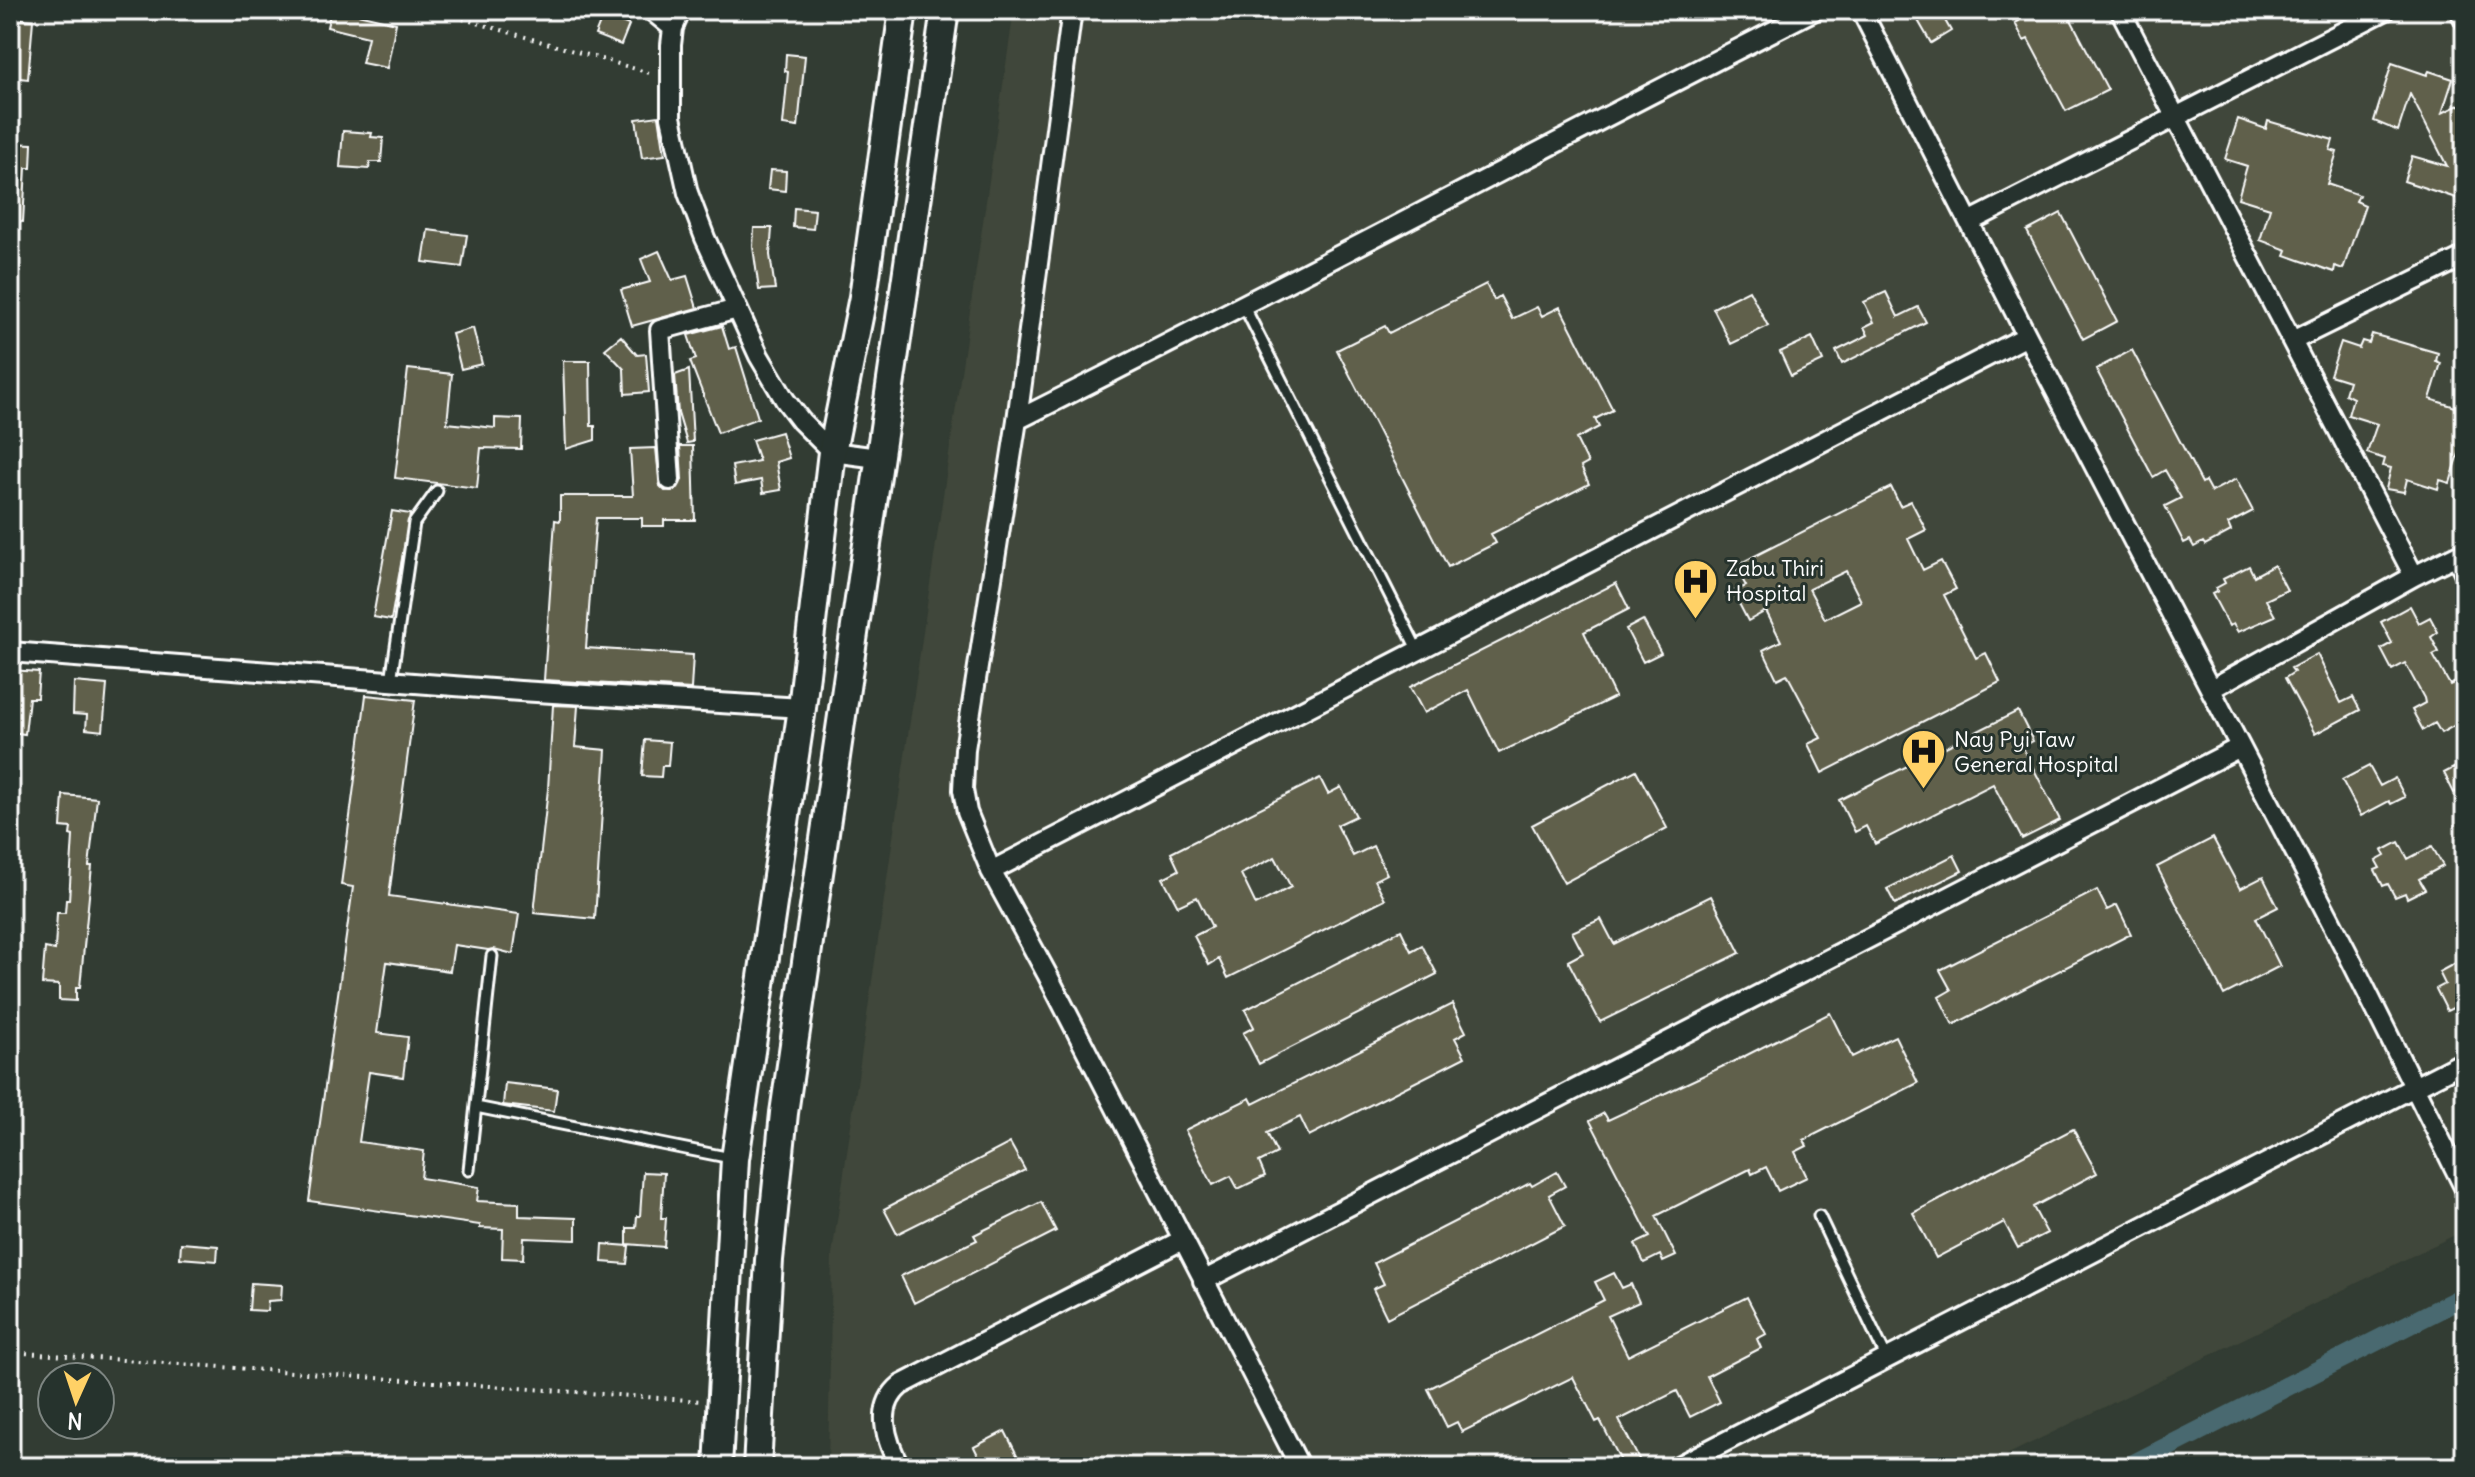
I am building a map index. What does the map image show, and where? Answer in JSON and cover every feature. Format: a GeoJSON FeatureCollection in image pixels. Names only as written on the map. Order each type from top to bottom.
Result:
{"type":"FeatureCollection","features":[{"type":"Feature","properties":{"kind":"main road"},"geometry":{"type":"LineString","coordinates":[[718,1467],[735,1159],[802,708],[832,452],[863,297],[903,10]]}},
{"type":"Feature","properties":{"kind":"main road"},"geometry":{"type":"LineString","coordinates":[[757,1467],[769,1260],[784,1113],[945,10]]}},
{"type":"Feature","properties":{"kind":"street"},"geometry":{"type":"LineString","coordinates":[[651,10],[673,28]]}},
{"type":"Feature","properties":{"kind":"street"},"geometry":{"type":"LineString","coordinates":[[681,10],[673,28],[669,79],[671,117],[688,193],[705,238],[759,356],[801,421],[832,452],[878,458]]}},
{"type":"Feature","properties":{"kind":"street"},"geometry":{"type":"LineString","coordinates":[[1072,10],[1017,420],[966,740],[963,772],[967,812],[991,871],[1300,1467]]}},
{"type":"Feature","properties":{"kind":"street"},"geometry":{"type":"LineString","coordinates":[[1017,420],[1815,10]]}},
{"type":"Feature","properties":{"kind":"street"},"geometry":{"type":"LineString","coordinates":[[1861,10],[2347,952],[2465,1189]]}},
{"type":"Feature","properties":{"kind":"street"},"geometry":{"type":"LineString","coordinates":[[2120,10],[2414,576]]}},
{"type":"Feature","properties":{"kind":"street"},"geometry":{"type":"LineString","coordinates":[[1971,221],[2386,10]]}},
{"type":"Feature","properties":{"kind":"street"},"geometry":{"type":"LineString","coordinates":[[2459,10],[2465,21]]}},
{"type":"Feature","properties":{"kind":"street"},"geometry":{"type":"LineString","coordinates":[[2292,341],[2465,256]]}},
{"type":"Feature","properties":{"kind":"street"},"geometry":{"type":"LineString","coordinates":[[670,480],[660,330],[737,309]]}},
{"type":"Feature","properties":{"kind":"street"},"geometry":{"type":"LineString","coordinates":[[991,871],[2027,336]]}},
{"type":"Feature","properties":{"kind":"street"},"geometry":{"type":"LineString","coordinates":[[2211,689],[2460,553],[2465,574]]}},
{"type":"Feature","properties":{"kind":"street"},"geometry":{"type":"LineString","coordinates":[[10,652],[802,708]]}},
{"type":"Feature","properties":{"kind":"street"},"geometry":{"type":"LineString","coordinates":[[1203,1281],[2240,747]]}},
{"type":"Feature","properties":{"kind":"street"},"geometry":{"type":"LineString","coordinates":[[1676,1467],[2465,1061]]}},
{"type":"Feature","properties":{"kind":"street"},"geometry":{"type":"LineString","coordinates":[[900,1467],[885,1427],[887,1403],[901,1385],[1182,1240]]}},
{"type":"Feature","properties":{"kind":"lane"},"geometry":{"type":"LineString","coordinates":[[1244,306],[1418,651]]}},
{"type":"Feature","properties":{"kind":"lane"},"geometry":{"type":"LineString","coordinates":[[391,681],[414,523],[437,491]]}},
{"type":"Feature","properties":{"kind":"lane"},"geometry":{"type":"LineString","coordinates":[[469,1170],[492,956]]}},
{"type":"Feature","properties":{"kind":"lane"},"geometry":{"type":"LineString","coordinates":[[476,1107],[735,1159]]}},
{"type":"Feature","properties":{"kind":"lane"},"geometry":{"type":"LineString","coordinates":[[1819,1216],[1887,1359]]}},
{"type":"Feature","properties":{"kind":"path"},"geometry":{"type":"LineString","coordinates":[[432,10],[669,79]]}},
{"type":"Feature","properties":{"kind":"path"},"geometry":{"type":"LineString","coordinates":[[10,1352],[721,1403]]}},
{"type":"Feature","properties":{"kind":"shaded area","name":"Zabu Thiri Hospital"},"geometry":{"type":"Polygon","coordinates":[[[1014,10],[2465,10],[2465,1230],[1982,1467],[828,1467],[832,1255],[1014,10]]]}},
{"type":"Feature","properties":{"kind":"building"},"geometry":{"type":"Polygon","coordinates":[[[331,10],[349,10],[396,23],[387,68],[362,63],[368,37],[327,27],[331,10]]]}},
{"type":"Feature","properties":{"kind":"building"},"geometry":{"type":"Polygon","coordinates":[[[1912,10],[1939,10],[1951,31],[1931,43],[1912,10]]]}},
{"type":"Feature","properties":{"kind":"building"},"geometry":{"type":"Polygon","coordinates":[[[2014,10],[2066,10],[2108,90],[2066,111],[2028,39],[2024,41],[2015,23],[2019,21],[2014,10]]]}},
{"type":"Feature","properties":{"kind":"building"},"geometry":{"type":"Polygon","coordinates":[[[603,15],[629,25],[621,45],[595,35],[603,15]]]}},
{"type":"Feature","properties":{"kind":"building"},"geometry":{"type":"Polygon","coordinates":[[[10,18],[33,20],[28,79],[10,77],[10,18]]]}},
{"type":"Feature","properties":{"kind":"building"},"geometry":{"type":"Polygon","coordinates":[[[786,54],[805,56],[798,127],[783,125],[788,72],[785,71],[786,54]]]}},
{"type":"Feature","properties":{"kind":"building"},"geometry":{"type":"Polygon","coordinates":[[[2392,63],[2427,75],[2429,71],[2453,79],[2442,113],[2465,102],[2465,201],[2404,181],[2412,156],[2447,166],[2410,94],[2398,131],[2374,121],[2392,63]]]}},
{"type":"Feature","properties":{"kind":"building"},"geometry":{"type":"Polygon","coordinates":[[[659,116],[665,155],[642,158],[636,119],[659,116]]]}},
{"type":"Feature","properties":{"kind":"building"},"geometry":{"type":"Polygon","coordinates":[[[2238,119],[2266,129],[2268,121],[2333,140],[2330,150],[2337,152],[2327,184],[2359,195],[2356,201],[2365,205],[2343,269],[2335,266],[2334,272],[2299,260],[2285,255],[2287,250],[2260,240],[2270,208],[2238,198],[2247,166],[2225,159],[2238,119]]]}},
{"type":"Feature","properties":{"kind":"building"},"geometry":{"type":"Polygon","coordinates":[[[343,131],[372,133],[371,137],[383,138],[381,162],[370,162],[369,169],[340,167],[343,131]]]}},
{"type":"Feature","properties":{"kind":"building"},"geometry":{"type":"Polygon","coordinates":[[[10,143],[32,144],[31,168],[26,168],[23,222],[10,221],[10,143]]]}},
{"type":"Feature","properties":{"kind":"building"},"geometry":{"type":"Polygon","coordinates":[[[770,170],[786,171],[785,191],[768,189],[770,170]]]}},
{"type":"Feature","properties":{"kind":"building"},"geometry":{"type":"Polygon","coordinates":[[[794,208],[815,210],[813,229],[793,227],[794,208]]]}},
{"type":"Feature","properties":{"kind":"building"},"geometry":{"type":"Polygon","coordinates":[[[2061,213],[2117,321],[2083,339],[2027,231],[2061,213]]]}},
{"type":"Feature","properties":{"kind":"building"},"geometry":{"type":"Polygon","coordinates":[[[754,228],[772,228],[770,255],[775,289],[759,290],[753,247],[754,228]]]}},
{"type":"Feature","properties":{"kind":"building"},"geometry":{"type":"Polygon","coordinates":[[[428,230],[467,235],[462,267],[423,262],[428,230]]]}},
{"type":"Feature","properties":{"kind":"building"},"geometry":{"type":"Polygon","coordinates":[[[659,251],[672,280],[687,276],[697,308],[632,326],[621,290],[650,282],[641,259],[659,251]]]}},
{"type":"Feature","properties":{"kind":"building"},"geometry":{"type":"Polygon","coordinates":[[[1486,284],[1494,300],[1500,296],[1512,319],[1537,307],[1542,316],[1560,307],[1613,410],[1595,419],[1599,427],[1576,439],[1588,463],[1581,467],[1589,484],[1491,534],[1496,543],[1448,567],[1337,350],[1385,326],[1389,333],[1486,284]]]}},
{"type":"Feature","properties":{"kind":"building"},"geometry":{"type":"Polygon","coordinates":[[[1749,290],[1768,326],[1731,344],[1713,308],[1749,290]]]}},
{"type":"Feature","properties":{"kind":"building"},"geometry":{"type":"Polygon","coordinates":[[[1886,292],[1898,317],[1918,307],[1926,322],[1842,364],[1836,351],[1868,335],[1864,327],[1874,322],[1864,302],[1886,292]]]}},
{"type":"Feature","properties":{"kind":"building"},"geometry":{"type":"Polygon","coordinates":[[[722,326],[729,349],[736,347],[758,418],[718,433],[690,361],[696,359],[688,335],[722,326]]]}},
{"type":"Feature","properties":{"kind":"building"},"geometry":{"type":"Polygon","coordinates":[[[473,328],[482,364],[461,369],[452,334],[473,328]]]}},
{"type":"Feature","properties":{"kind":"building"},"geometry":{"type":"Polygon","coordinates":[[[2372,334],[2438,353],[2436,361],[2441,363],[2430,399],[2465,410],[2465,434],[2450,483],[2440,480],[2438,489],[2407,479],[2404,492],[2386,489],[2391,468],[2383,466],[2385,459],[2367,453],[2377,424],[2348,415],[2353,398],[2345,394],[2349,381],[2330,375],[2341,342],[2359,348],[2362,341],[2369,343],[2372,334]]]}},
{"type":"Feature","properties":{"kind":"building"},"geometry":{"type":"Polygon","coordinates":[[[621,336],[637,355],[646,354],[649,392],[625,394],[624,369],[605,349],[621,336]]]}},
{"type":"Feature","properties":{"kind":"building"},"geometry":{"type":"Polygon","coordinates":[[[1812,337],[1823,361],[1791,376],[1780,352],[1812,337]]]}},
{"type":"Feature","properties":{"kind":"building"},"geometry":{"type":"Polygon","coordinates":[[[2132,350],[2202,483],[2205,481],[2211,492],[2236,479],[2253,511],[2228,524],[2231,531],[2205,545],[2203,542],[2194,547],[2190,540],[2184,543],[2165,506],[2181,498],[2165,470],[2153,477],[2096,369],[2132,350]]]}},
{"type":"Feature","properties":{"kind":"building"},"geometry":{"type":"Polygon","coordinates":[[[563,361],[590,361],[591,426],[595,426],[595,440],[566,449],[563,361]]]}},
{"type":"Feature","properties":{"kind":"building"},"geometry":{"type":"Polygon","coordinates":[[[408,369],[452,374],[447,423],[495,428],[495,418],[522,419],[521,449],[481,448],[477,488],[395,478],[408,369]]]}},
{"type":"Feature","properties":{"kind":"building"},"geometry":{"type":"Polygon","coordinates":[[[689,370],[693,442],[687,443],[678,413],[675,375],[689,370]]]}},
{"type":"Feature","properties":{"kind":"building"},"geometry":{"type":"Polygon","coordinates":[[[781,432],[789,458],[776,462],[781,490],[763,493],[761,480],[735,485],[732,466],[759,461],[752,440],[781,432]]]}},
{"type":"Feature","properties":{"kind":"building"},"geometry":{"type":"Polygon","coordinates":[[[680,446],[693,446],[695,520],[664,520],[664,526],[642,526],[642,518],[596,518],[586,648],[693,655],[691,689],[544,680],[555,520],[560,521],[560,496],[633,496],[630,449],[656,448],[660,486],[665,491],[676,490],[682,480],[680,446]]]}},
{"type":"Feature","properties":{"kind":"building"},"geometry":{"type":"Polygon","coordinates":[[[1891,487],[1900,506],[1911,501],[1926,530],[1908,539],[1923,570],[1941,561],[1956,589],[1944,595],[1976,658],[1986,653],[2000,682],[1822,773],[1808,744],[1821,738],[1787,674],[1777,679],[1763,650],[1781,641],[1766,611],[1748,621],[1733,592],[1746,586],[1735,566],[1891,487]],[[1846,571],[1809,589],[1825,619],[1861,601],[1846,571]]]}},
{"type":"Feature","properties":{"kind":"building"},"geometry":{"type":"Polygon","coordinates":[[[392,511],[410,514],[391,620],[373,617],[392,511]]]}},
{"type":"Feature","properties":{"kind":"building"},"geometry":{"type":"Polygon","coordinates":[[[2274,565],[2287,590],[2266,600],[2275,616],[2238,632],[2233,624],[2229,626],[2212,594],[2225,583],[2223,579],[2249,566],[2254,576],[2274,565]]]}},
{"type":"Feature","properties":{"kind":"building"},"geometry":{"type":"Polygon","coordinates":[[[1616,583],[1629,609],[1584,632],[1615,697],[1499,753],[1468,690],[1424,713],[1410,687],[1616,583]]]}},
{"type":"Feature","properties":{"kind":"building"},"geometry":{"type":"Polygon","coordinates":[[[2410,606],[2419,623],[2430,617],[2438,632],[2431,637],[2439,652],[2433,655],[2450,685],[2465,677],[2465,720],[2441,733],[2435,723],[2423,730],[2412,710],[2425,703],[2424,698],[2405,663],[2392,670],[2381,649],[2392,643],[2381,622],[2410,606]]]}},
{"type":"Feature","properties":{"kind":"building"},"geometry":{"type":"Polygon","coordinates":[[[1643,620],[1661,653],[1643,662],[1626,629],[1643,620]]]}},
{"type":"Feature","properties":{"kind":"building"},"geometry":{"type":"Polygon","coordinates":[[[2317,654],[2341,703],[2353,697],[2360,710],[2315,734],[2285,678],[2294,672],[2291,668],[2317,654]]]}},
{"type":"Feature","properties":{"kind":"building"},"geometry":{"type":"Polygon","coordinates":[[[10,670],[39,672],[37,698],[29,698],[25,734],[10,732],[10,670]]]}},
{"type":"Feature","properties":{"kind":"building"},"geometry":{"type":"Polygon","coordinates":[[[74,682],[107,685],[103,731],[86,729],[87,715],[73,714],[74,682]]]}},
{"type":"Feature","properties":{"kind":"building"},"geometry":{"type":"Polygon","coordinates":[[[366,695],[415,700],[389,896],[519,914],[513,954],[454,945],[450,971],[387,962],[377,1033],[408,1037],[403,1077],[369,1072],[359,1142],[424,1151],[421,1178],[479,1187],[477,1201],[519,1203],[519,1216],[576,1218],[576,1240],[524,1238],[523,1259],[502,1258],[503,1229],[309,1201],[353,887],[341,885],[366,695]]]}},
{"type":"Feature","properties":{"kind":"building"},"geometry":{"type":"Polygon","coordinates":[[[553,705],[578,706],[575,747],[606,750],[595,919],[534,913],[548,789],[553,705]]]}},
{"type":"Feature","properties":{"kind":"building"},"geometry":{"type":"Polygon","coordinates":[[[2018,711],[2033,741],[2022,746],[2060,820],[2022,839],[1993,784],[1875,844],[1866,826],[1855,832],[1839,800],[2018,711]]]}},
{"type":"Feature","properties":{"kind":"building"},"geometry":{"type":"Polygon","coordinates":[[[645,740],[670,742],[668,766],[662,766],[661,777],[642,776],[645,740]]]}},
{"type":"Feature","properties":{"kind":"building"},"geometry":{"type":"Polygon","coordinates":[[[2465,762],[2465,787],[2454,793],[2444,773],[2465,762]]]}},
{"type":"Feature","properties":{"kind":"building"},"geometry":{"type":"Polygon","coordinates":[[[2369,766],[2380,786],[2395,778],[2405,797],[2391,804],[2389,801],[2361,816],[2342,780],[2369,766]]]}},
{"type":"Feature","properties":{"kind":"building"},"geometry":{"type":"Polygon","coordinates":[[[1636,770],[1667,828],[1564,883],[1532,825],[1636,770]]]}},
{"type":"Feature","properties":{"kind":"building"},"geometry":{"type":"Polygon","coordinates":[[[1320,778],[1328,794],[1341,787],[1356,816],[1337,825],[1353,856],[1373,846],[1387,874],[1375,880],[1385,899],[1228,978],[1219,959],[1209,965],[1194,936],[1212,927],[1197,897],[1178,906],[1163,878],[1179,870],[1171,853],[1320,778]],[[1275,857],[1241,874],[1256,905],[1291,887],[1275,857]]]}},
{"type":"Feature","properties":{"kind":"building"},"geometry":{"type":"Polygon","coordinates":[[[63,795],[97,798],[80,987],[76,987],[76,1001],[59,1000],[59,985],[42,984],[45,948],[55,950],[57,913],[65,913],[66,900],[69,900],[73,836],[70,835],[71,828],[61,827],[63,795]]]}},
{"type":"Feature","properties":{"kind":"building"},"geometry":{"type":"Polygon","coordinates":[[[2213,838],[2240,889],[2263,877],[2278,907],[2256,918],[2280,966],[2224,995],[2157,867],[2213,838]]]}},
{"type":"Feature","properties":{"kind":"building"},"geometry":{"type":"Polygon","coordinates":[[[2399,842],[2408,859],[2432,846],[2443,866],[2419,879],[2425,889],[2407,898],[2405,893],[2395,897],[2388,884],[2383,886],[2375,870],[2380,868],[2376,861],[2385,856],[2382,851],[2399,842]]]}},
{"type":"Feature","properties":{"kind":"building"},"geometry":{"type":"Polygon","coordinates":[[[1954,855],[1962,871],[1895,904],[1887,889],[1954,855]]]}},
{"type":"Feature","properties":{"kind":"building"},"geometry":{"type":"Polygon","coordinates":[[[2097,890],[2107,910],[2117,905],[2131,934],[1953,1025],[1939,997],[1951,990],[1940,970],[2097,890]]]}},
{"type":"Feature","properties":{"kind":"building"},"geometry":{"type":"Polygon","coordinates":[[[1711,896],[1740,953],[1600,1022],[1568,961],[1583,953],[1572,932],[1601,919],[1614,944],[1711,896]]]}},
{"type":"Feature","properties":{"kind":"building"},"geometry":{"type":"Polygon","coordinates":[[[1401,930],[1411,951],[1422,945],[1437,974],[1259,1064],[1243,1033],[1254,1027],[1245,1010],[1401,930]]]}},
{"type":"Feature","properties":{"kind":"building"},"geometry":{"type":"Polygon","coordinates":[[[2465,958],[2465,1002],[2447,1011],[2436,989],[2445,984],[2439,972],[2465,958]]]}},
{"type":"Feature","properties":{"kind":"building"},"geometry":{"type":"Polygon","coordinates":[[[1452,1004],[1466,1032],[1455,1038],[1465,1057],[1309,1136],[1300,1117],[1267,1133],[1277,1153],[1259,1162],[1265,1176],[1238,1189],[1231,1176],[1213,1185],[1185,1130],[1250,1098],[1253,1104],[1452,1004]]]}},
{"type":"Feature","properties":{"kind":"building"},"geometry":{"type":"Polygon","coordinates":[[[1830,1013],[1852,1057],[1895,1036],[1918,1083],[1804,1140],[1807,1146],[1795,1152],[1807,1177],[1778,1191],[1766,1167],[1752,1174],[1750,1169],[1656,1216],[1676,1256],[1663,1262],[1660,1255],[1644,1263],[1635,1244],[1650,1237],[1590,1121],[1604,1113],[1608,1120],[1830,1013]]]}},
{"type":"Feature","properties":{"kind":"building"},"geometry":{"type":"Polygon","coordinates":[[[505,1083],[557,1089],[554,1111],[503,1105],[505,1083]]]}},
{"type":"Feature","properties":{"kind":"building"},"geometry":{"type":"Polygon","coordinates":[[[2073,1129],[2097,1173],[2033,1207],[2047,1233],[2018,1248],[2004,1222],[1936,1258],[1913,1213],[2073,1129]]]}},
{"type":"Feature","properties":{"kind":"building"},"geometry":{"type":"Polygon","coordinates":[[[1010,1143],[1025,1170],[897,1234],[884,1209],[1010,1143]]]}},
{"type":"Feature","properties":{"kind":"building"},"geometry":{"type":"Polygon","coordinates":[[[643,1172],[664,1173],[661,1218],[666,1218],[664,1247],[627,1244],[627,1228],[636,1228],[637,1216],[640,1216],[643,1172]]]}},
{"type":"Feature","properties":{"kind":"building"},"geometry":{"type":"Polygon","coordinates":[[[1557,1172],[1565,1186],[1549,1195],[1565,1226],[1387,1318],[1373,1289],[1384,1284],[1374,1263],[1557,1172]]]}},
{"type":"Feature","properties":{"kind":"building"},"geometry":{"type":"Polygon","coordinates":[[[1041,1202],[1056,1231],[914,1303],[901,1276],[977,1240],[974,1235],[1041,1202]]]}},
{"type":"Feature","properties":{"kind":"building"},"geometry":{"type":"Polygon","coordinates":[[[181,1243],[218,1246],[217,1261],[180,1258],[181,1243]]]}},
{"type":"Feature","properties":{"kind":"building"},"geometry":{"type":"Polygon","coordinates":[[[603,1244],[629,1246],[627,1264],[602,1262],[603,1244]]]}},
{"type":"Feature","properties":{"kind":"building"},"geometry":{"type":"Polygon","coordinates":[[[1614,1273],[1622,1288],[1631,1284],[1639,1302],[1608,1316],[1628,1356],[1747,1297],[1766,1334],[1757,1339],[1761,1348],[1707,1376],[1720,1402],[1690,1417],[1677,1391],[1619,1420],[1643,1467],[1624,1467],[1573,1377],[1462,1432],[1457,1422],[1447,1427],[1428,1389],[1604,1300],[1595,1282],[1614,1273]]]}},
{"type":"Feature","properties":{"kind":"building"},"geometry":{"type":"Polygon","coordinates":[[[251,1283],[282,1285],[281,1300],[268,1301],[267,1311],[249,1310],[251,1283]]]}},
{"type":"Feature","properties":{"kind":"building"},"geometry":{"type":"Polygon","coordinates":[[[1005,1431],[1023,1467],[984,1467],[974,1447],[1005,1431]]]}},
{"type":"Feature","properties":{"kind":"waterway"},"geometry":{"type":"LineString","coordinates":[[2128,1467],[2465,1296]]}},
{"type":"Feature","properties":{"kind":"place","name":"Zabu Thiri Hospital"},"geometry":{"type":"Point","coordinates":[1695,620]}},
{"type":"Feature","properties":{"kind":"place","name":"Nay Pyi Taw General Hospital"},"geometry":{"type":"Point","coordinates":[1923,791]}}]}
